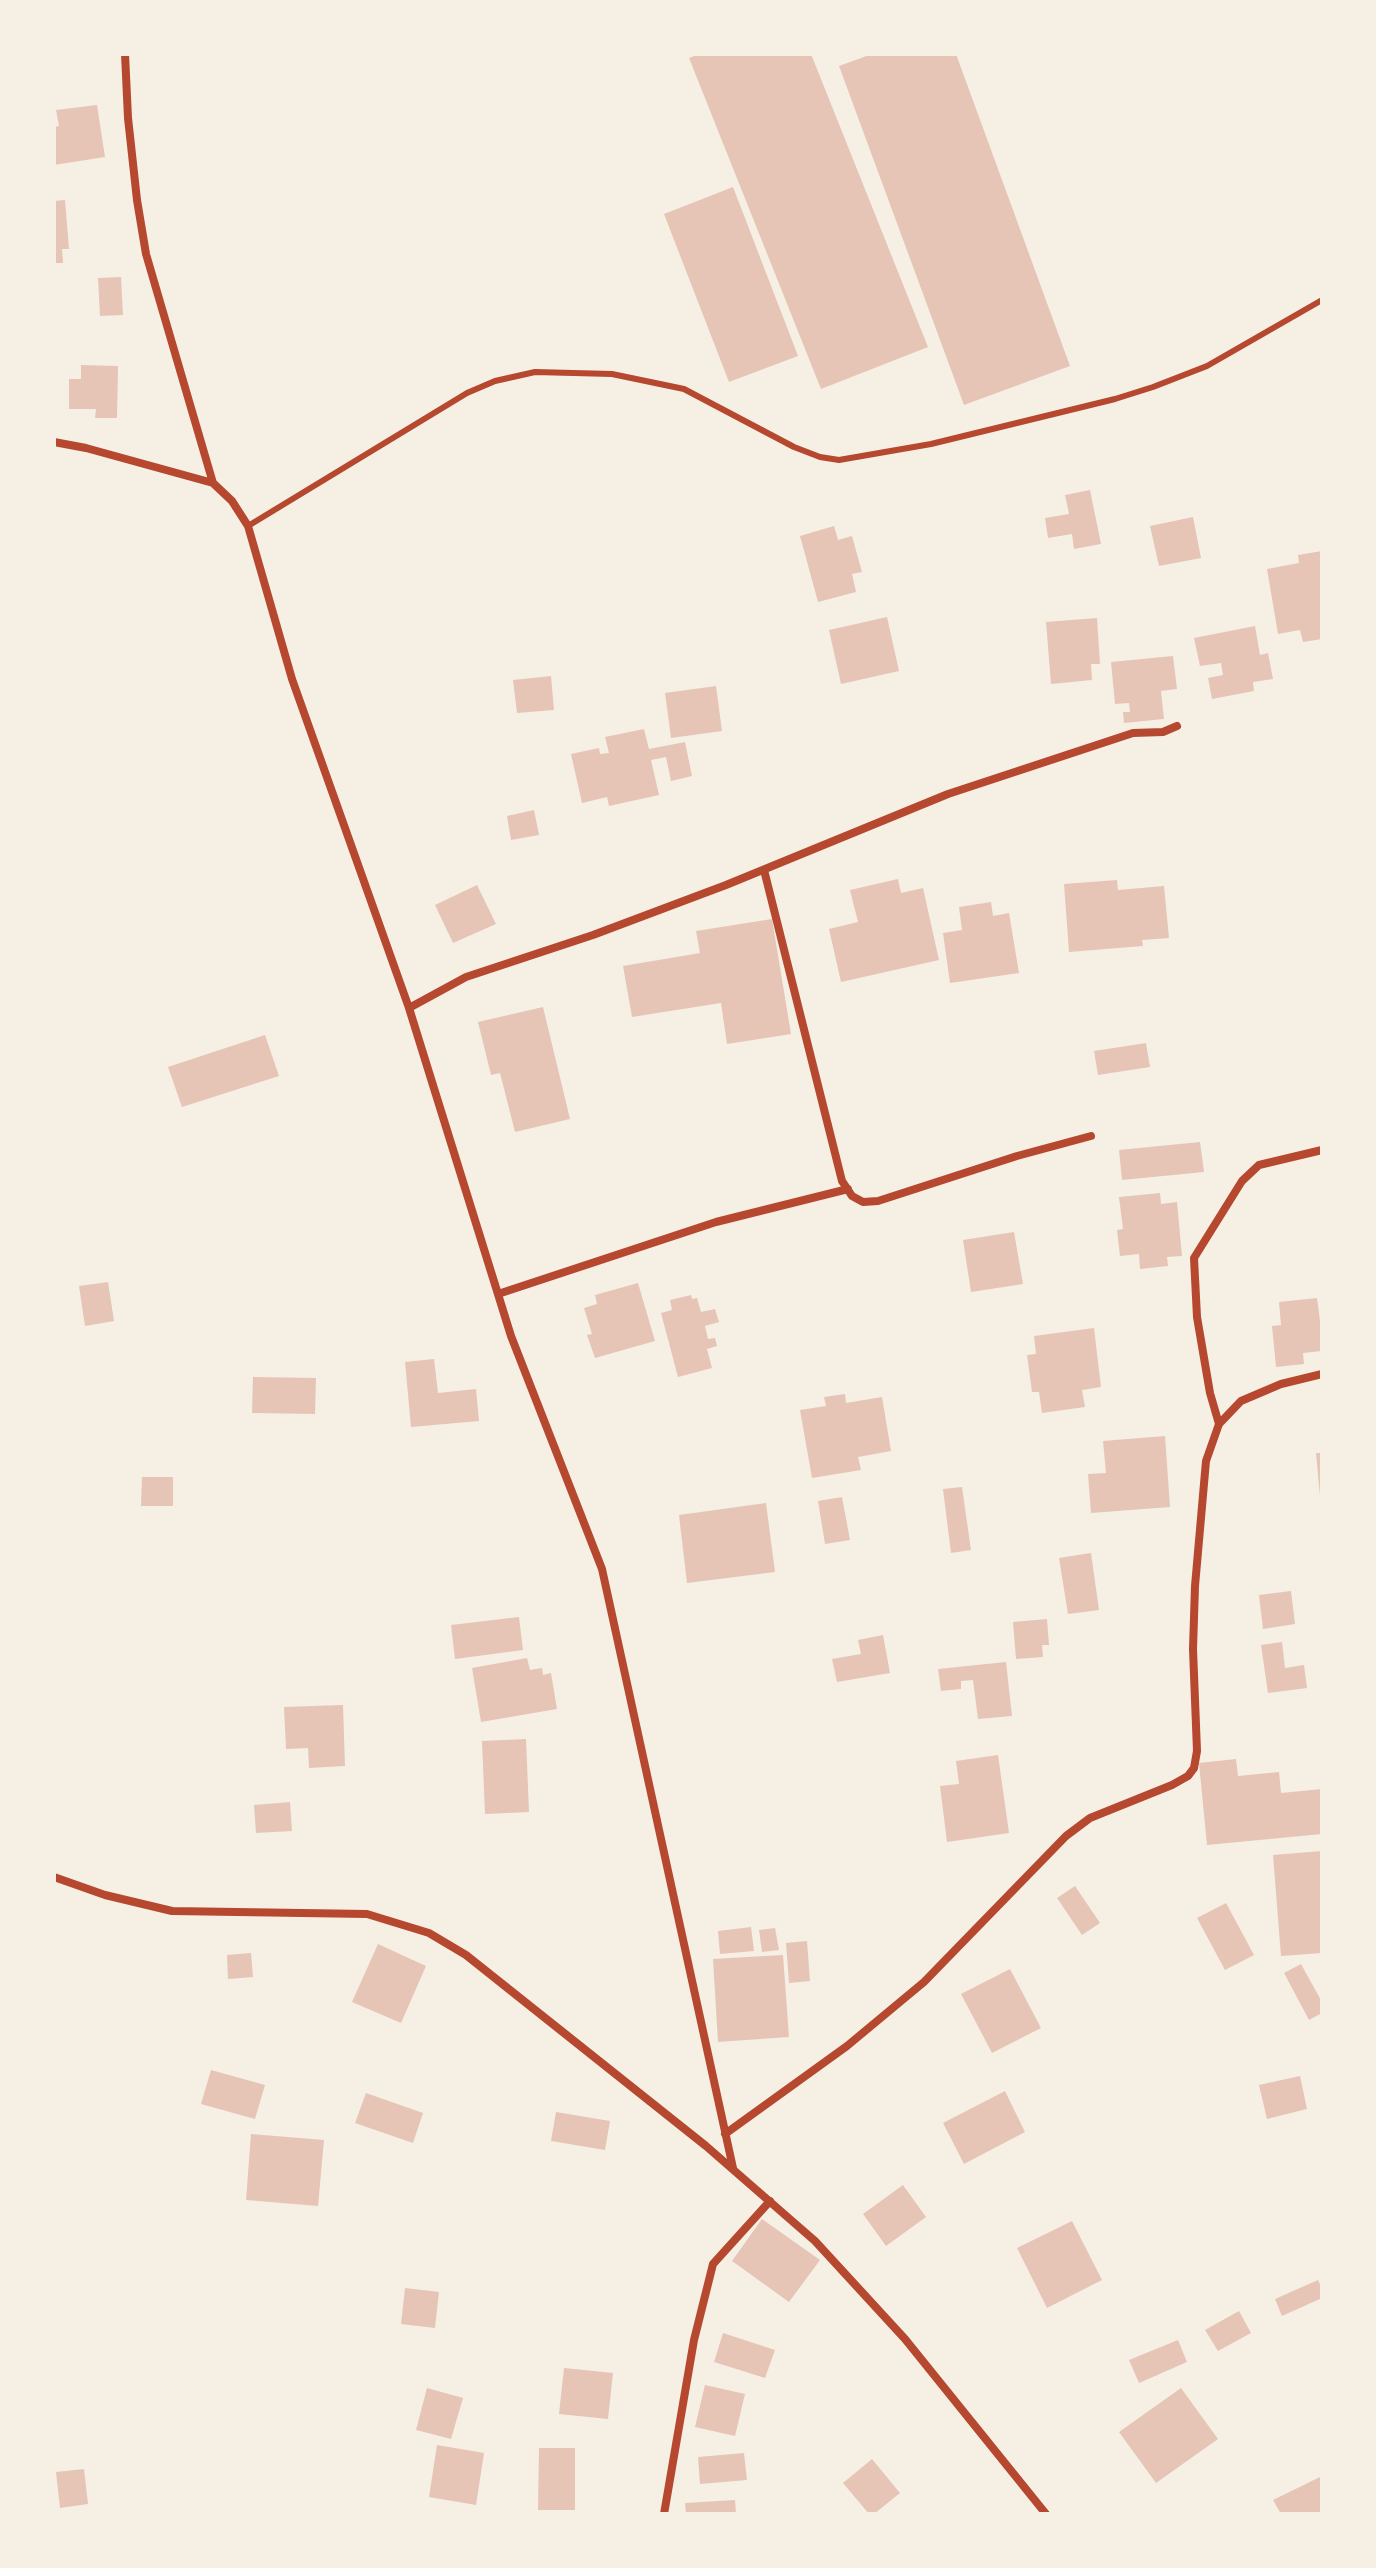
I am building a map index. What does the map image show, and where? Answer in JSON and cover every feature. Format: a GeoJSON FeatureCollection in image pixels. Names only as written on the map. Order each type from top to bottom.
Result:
{"type":"FeatureCollection","features":[{"type":"Feature","properties":{"kind":"street"},"geometry":{"type":"LineString","coordinates":[[125,54],[134,173],[146,254],[213,483]]}},
{"type":"Feature","properties":{"kind":"street"},"geometry":{"type":"LineString","coordinates":[[54,442],[213,483],[232,501],[248,526],[292,679],[409,1008],[511,1336],[602,1569],[733,2168]]}},
{"type":"Feature","properties":{"kind":"street"},"geometry":{"type":"LineString","coordinates":[[409,1008],[466,977],[593,935],[764,870],[948,794],[1133,733],[1163,732],[1177,726]]}},
{"type":"Feature","properties":{"kind":"street"},"geometry":{"type":"LineString","coordinates":[[764,870],[842,1181],[852,1196],[863,1202],[878,1201],[1017,1156],[1091,1136]]}},
{"type":"Feature","properties":{"kind":"street"},"geometry":{"type":"LineString","coordinates":[[1219,1424],[1210,1393],[1197,1317],[1194,1258],[1242,1181],[1259,1165],[1322,1150]]}},
{"type":"Feature","properties":{"kind":"street"},"geometry":{"type":"LineString","coordinates":[[498,1294],[716,1222],[848,1189]]}},
{"type":"Feature","properties":{"kind":"street"},"geometry":{"type":"LineString","coordinates":[[725,2134],[847,2046],[924,1982],[1066,1836],[1090,1818],[1188,1776],[1194,1768],[1197,1751],[1193,1649],[1206,1461],[1219,1424],[1241,1401],[1281,1384],[1322,1374]]}},
{"type":"Feature","properties":{"kind":"street"},"geometry":{"type":"LineString","coordinates":[[54,1877],[105,1895],[172,1911],[367,1914],[429,1933],[466,1955],[594,2054],[733,2168],[815,2241],[905,2339],[1046,2514]]}},
{"type":"Feature","properties":{"kind":"street"},"geometry":{"type":"LineString","coordinates":[[664,2514],[691,2355],[713,2264],[770,2201]]}},
{"type":"Feature","properties":{"kind":"lane"},"geometry":{"type":"LineString","coordinates":[[248,526],[467,393],[535,372],[612,374],[684,389],[806,453],[839,460],[931,444],[1153,387],[1207,366],[1322,300]]}},
{"type":"Feature","properties":{"kind":"building"},"geometry":{"type":"Polygon","coordinates":[[[699,54],[811,54],[928,347],[821,389],[689,58],[699,54]]]}},
{"type":"Feature","properties":{"kind":"building"},"geometry":{"type":"Polygon","coordinates":[[[872,54],[956,54],[1070,366],[964,405],[839,66],[872,54]]]}},
{"type":"Feature","properties":{"kind":"building"},"geometry":{"type":"Polygon","coordinates":[[[97,105],[105,157],[54,165],[54,127],[59,126],[56,110],[97,105]]]}},
{"type":"Feature","properties":{"kind":"building"},"geometry":{"type":"Polygon","coordinates":[[[733,187],[798,356],[729,382],[664,214],[733,187]]]}},
{"type":"Feature","properties":{"kind":"building"},"geometry":{"type":"Polygon","coordinates":[[[65,200],[69,249],[62,249],[63,263],[54,263],[54,201],[65,200]]]}},
{"type":"Feature","properties":{"kind":"building"},"geometry":{"type":"Polygon","coordinates":[[[121,277],[123,315],[100,316],[98,278],[121,277]]]}},
{"type":"Feature","properties":{"kind":"building"},"geometry":{"type":"Polygon","coordinates":[[[81,365],[118,366],[117,418],[95,418],[96,409],[69,409],[69,379],[81,379],[81,365]]]}},
{"type":"Feature","properties":{"kind":"building"},"geometry":{"type":"Polygon","coordinates":[[[1090,490],[1101,544],[1074,549],[1072,534],[1048,538],[1045,518],[1069,514],[1065,495],[1090,490]]]}},
{"type":"Feature","properties":{"kind":"building"},"geometry":{"type":"Polygon","coordinates":[[[1193,517],[1201,558],[1159,566],[1150,526],[1193,517]]]}},
{"type":"Feature","properties":{"kind":"building"},"geometry":{"type":"Polygon","coordinates":[[[834,526],[838,540],[852,536],[862,572],[852,574],[856,592],[818,602],[800,536],[834,526]]]}},
{"type":"Feature","properties":{"kind":"building"},"geometry":{"type":"Polygon","coordinates":[[[1322,551],[1322,639],[1303,642],[1300,630],[1278,634],[1267,569],[1299,563],[1298,555],[1322,551]]]}},
{"type":"Feature","properties":{"kind":"building"},"geometry":{"type":"Polygon","coordinates":[[[887,617],[899,671],[841,684],[829,630],[887,617]]]}},
{"type":"Feature","properties":{"kind":"building"},"geometry":{"type":"Polygon","coordinates":[[[1097,618],[1100,664],[1091,664],[1092,680],[1051,684],[1046,622],[1097,618]]]}},
{"type":"Feature","properties":{"kind":"building"},"geometry":{"type":"Polygon","coordinates":[[[1255,626],[1260,655],[1268,653],[1273,679],[1253,682],[1254,691],[1212,699],[1208,678],[1223,675],[1221,663],[1200,666],[1194,638],[1255,626]]]}},
{"type":"Feature","properties":{"kind":"building"},"geometry":{"type":"Polygon","coordinates":[[[1173,656],[1177,689],[1161,691],[1164,719],[1124,723],[1123,712],[1130,712],[1129,703],[1115,704],[1111,662],[1173,656]]]}},
{"type":"Feature","properties":{"kind":"building"},"geometry":{"type":"Polygon","coordinates":[[[551,676],[554,710],[517,713],[513,680],[551,676]]]}},
{"type":"Feature","properties":{"kind":"building"},"geometry":{"type":"Polygon","coordinates":[[[716,686],[722,731],[671,738],[665,693],[716,686]]]}},
{"type":"Feature","properties":{"kind":"building"},"geometry":{"type":"Polygon","coordinates":[[[644,729],[649,749],[685,742],[692,776],[671,781],[666,757],[651,760],[659,795],[609,806],[607,797],[582,803],[571,754],[599,748],[600,754],[609,753],[605,737],[644,729]]]}},
{"type":"Feature","properties":{"kind":"building"},"geometry":{"type":"Polygon","coordinates":[[[534,810],[539,835],[511,840],[507,816],[534,810]]]}},
{"type":"Feature","properties":{"kind":"building"},"geometry":{"type":"Polygon","coordinates":[[[898,879],[901,893],[923,888],[939,960],[841,982],[829,929],[858,922],[850,890],[898,879]]]}},
{"type":"Feature","properties":{"kind":"building"},"geometry":{"type":"Polygon","coordinates":[[[1117,880],[1118,890],[1164,886],[1169,938],[1142,940],[1143,946],[1069,952],[1064,884],[1117,880]]]}},
{"type":"Feature","properties":{"kind":"building"},"geometry":{"type":"Polygon","coordinates":[[[477,885],[496,924],[453,943],[435,905],[477,885]]]}},
{"type":"Feature","properties":{"kind":"building"},"geometry":{"type":"Polygon","coordinates":[[[991,902],[993,916],[1009,913],[1019,973],[950,983],[943,933],[962,930],[959,907],[991,902]]]}},
{"type":"Feature","properties":{"kind":"building"},"geometry":{"type":"Polygon","coordinates":[[[772,919],[791,1034],[727,1044],[721,1003],[632,1017],[623,966],[700,953],[696,931],[772,919]]]}},
{"type":"Feature","properties":{"kind":"building"},"geometry":{"type":"Polygon","coordinates":[[[543,1007],[570,1119],[515,1132],[500,1073],[491,1075],[478,1022],[543,1007]]]}},
{"type":"Feature","properties":{"kind":"building"},"geometry":{"type":"Polygon","coordinates":[[[265,1035],[279,1076],[182,1107],[168,1067],[265,1035]]]}},
{"type":"Feature","properties":{"kind":"building"},"geometry":{"type":"Polygon","coordinates":[[[1146,1043],[1150,1067],[1098,1075],[1094,1051],[1146,1043]]]}},
{"type":"Feature","properties":{"kind":"building"},"geometry":{"type":"Polygon","coordinates":[[[1200,1142],[1204,1172],[1122,1180],[1119,1150],[1200,1142]]]}},
{"type":"Feature","properties":{"kind":"building"},"geometry":{"type":"Polygon","coordinates":[[[1160,1193],[1161,1204],[1177,1202],[1182,1256],[1167,1257],[1168,1266],[1140,1269],[1139,1254],[1120,1256],[1117,1230],[1123,1229],[1119,1197],[1160,1193]]]}},
{"type":"Feature","properties":{"kind":"building"},"geometry":{"type":"Polygon","coordinates":[[[1014,1232],[1023,1284],[971,1292],[963,1240],[1014,1232]]]}},
{"type":"Feature","properties":{"kind":"building"},"geometry":{"type":"Polygon","coordinates":[[[108,1282],[114,1321],[85,1326],[79,1286],[108,1282]]]}},
{"type":"Feature","properties":{"kind":"building"},"geometry":{"type":"Polygon","coordinates":[[[638,1283],[655,1341],[595,1358],[587,1335],[592,1334],[584,1308],[597,1304],[595,1295],[638,1283]]]}},
{"type":"Feature","properties":{"kind":"building"},"geometry":{"type":"Polygon","coordinates":[[[691,1295],[692,1299],[697,1298],[701,1312],[715,1309],[719,1322],[705,1326],[708,1339],[715,1338],[717,1346],[707,1349],[712,1368],[678,1377],[661,1313],[672,1310],[670,1300],[691,1295]]]}},
{"type":"Feature","properties":{"kind":"building"},"geometry":{"type":"Polygon","coordinates":[[[1317,1298],[1322,1320],[1322,1351],[1303,1353],[1304,1364],[1276,1367],[1272,1326],[1281,1325],[1279,1302],[1317,1298]]]}},
{"type":"Feature","properties":{"kind":"building"},"geometry":{"type":"Polygon","coordinates":[[[1094,1328],[1101,1387],[1082,1390],[1085,1407],[1042,1413],[1039,1392],[1032,1392],[1027,1355],[1036,1354],[1034,1336],[1094,1328]]]}},
{"type":"Feature","properties":{"kind":"building"},"geometry":{"type":"Polygon","coordinates":[[[434,1359],[438,1393],[476,1389],[479,1421],[411,1427],[405,1362],[434,1359]]]}},
{"type":"Feature","properties":{"kind":"building"},"geometry":{"type":"Polygon","coordinates":[[[253,1377],[316,1378],[315,1414],[252,1413],[253,1377]]]}},
{"type":"Feature","properties":{"kind":"building"},"geometry":{"type":"Polygon","coordinates":[[[845,1394],[846,1403],[882,1397],[891,1451],[858,1457],[861,1470],[812,1478],[800,1410],[826,1406],[824,1397],[845,1394]]]}},
{"type":"Feature","properties":{"kind":"building"},"geometry":{"type":"Polygon","coordinates":[[[1165,1436],[1170,1507],[1091,1513],[1088,1474],[1106,1473],[1103,1441],[1165,1436]]]}},
{"type":"Feature","properties":{"kind":"building"},"geometry":{"type":"Polygon","coordinates":[[[1316,1453],[1322,1453],[1322,1496],[1320,1496],[1316,1453]]]}},
{"type":"Feature","properties":{"kind":"building"},"geometry":{"type":"Polygon","coordinates":[[[142,1477],[173,1477],[173,1506],[141,1506],[142,1477]]]}},
{"type":"Feature","properties":{"kind":"building"},"geometry":{"type":"Polygon","coordinates":[[[962,1487],[971,1550],[951,1553],[943,1489],[962,1487]]]}},
{"type":"Feature","properties":{"kind":"building"},"geometry":{"type":"Polygon","coordinates":[[[842,1497],[850,1540],[825,1544],[818,1501],[842,1497]]]}},
{"type":"Feature","properties":{"kind":"building"},"geometry":{"type":"Polygon","coordinates":[[[766,1503],[775,1572],[687,1583],[679,1515],[766,1503]]]}},
{"type":"Feature","properties":{"kind":"building"},"geometry":{"type":"Polygon","coordinates":[[[1091,1553],[1099,1610],[1068,1614],[1059,1558],[1091,1553]]]}},
{"type":"Feature","properties":{"kind":"building"},"geometry":{"type":"Polygon","coordinates":[[[1291,1591],[1295,1624],[1263,1629],[1259,1595],[1291,1591]]]}},
{"type":"Feature","properties":{"kind":"building"},"geometry":{"type":"Polygon","coordinates":[[[519,1617],[523,1650],[455,1659],[451,1625],[519,1617]]]}},
{"type":"Feature","properties":{"kind":"building"},"geometry":{"type":"Polygon","coordinates":[[[1047,1619],[1049,1645],[1042,1645],[1043,1657],[1016,1659],[1013,1622],[1047,1619]]]}},
{"type":"Feature","properties":{"kind":"building"},"geometry":{"type":"Polygon","coordinates":[[[883,1635],[890,1673],[837,1682],[832,1659],[861,1654],[858,1640],[883,1635]]]}},
{"type":"Feature","properties":{"kind":"building"},"geometry":{"type":"Polygon","coordinates":[[[1282,1642],[1285,1668],[1304,1665],[1307,1688],[1268,1693],[1261,1645],[1282,1642]]]}},
{"type":"Feature","properties":{"kind":"building"},"geometry":{"type":"Polygon","coordinates":[[[527,1658],[530,1670],[542,1668],[543,1675],[551,1673],[557,1709],[481,1722],[472,1668],[527,1658]]]}},
{"type":"Feature","properties":{"kind":"building"},"geometry":{"type":"Polygon","coordinates":[[[1006,1662],[1012,1716],[978,1719],[973,1680],[961,1681],[961,1689],[941,1691],[938,1669],[1006,1662]]]}},
{"type":"Feature","properties":{"kind":"building"},"geometry":{"type":"Polygon","coordinates":[[[343,1705],[345,1766],[309,1768],[308,1748],[286,1749],[284,1707],[343,1705]]]}},
{"type":"Feature","properties":{"kind":"building"},"geometry":{"type":"Polygon","coordinates":[[[526,1739],[529,1812],[485,1814],[482,1741],[526,1739]]]}},
{"type":"Feature","properties":{"kind":"building"},"geometry":{"type":"Polygon","coordinates":[[[998,1755],[1009,1833],[947,1842],[940,1786],[959,1784],[956,1761],[998,1755]]]}},
{"type":"Feature","properties":{"kind":"building"},"geometry":{"type":"Polygon","coordinates":[[[1236,1759],[1238,1776],[1279,1772],[1281,1793],[1322,1789],[1322,1834],[1207,1845],[1199,1763],[1236,1759]]]}},
{"type":"Feature","properties":{"kind":"building"},"geometry":{"type":"Polygon","coordinates":[[[290,1802],[292,1831],[256,1833],[254,1805],[290,1802]]]}},
{"type":"Feature","properties":{"kind":"building"},"geometry":{"type":"Polygon","coordinates":[[[1322,1851],[1322,1953],[1281,1956],[1273,1855],[1322,1851]]]}},
{"type":"Feature","properties":{"kind":"building"},"geometry":{"type":"Polygon","coordinates":[[[1075,1886],[1100,1923],[1082,1935],[1057,1898],[1075,1886]]]}},
{"type":"Feature","properties":{"kind":"building"},"geometry":{"type":"Polygon","coordinates":[[[1226,1903],[1254,1955],[1225,1970],[1197,1918],[1226,1903]]]}},
{"type":"Feature","properties":{"kind":"building"},"geometry":{"type":"Polygon","coordinates":[[[751,1927],[754,1951],[720,1954],[718,1931],[751,1927]]]}},
{"type":"Feature","properties":{"kind":"building"},"geometry":{"type":"Polygon","coordinates":[[[775,1928],[779,1950],[762,1952],[759,1930],[775,1928]]]}},
{"type":"Feature","properties":{"kind":"building"},"geometry":{"type":"Polygon","coordinates":[[[807,1941],[810,1981],[789,1983],[786,1943],[807,1941]]]}},
{"type":"Feature","properties":{"kind":"building"},"geometry":{"type":"Polygon","coordinates":[[[378,1944],[426,1966],[401,2023],[352,2002],[378,1944]]]}},
{"type":"Feature","properties":{"kind":"building"},"geometry":{"type":"Polygon","coordinates":[[[251,1953],[253,1977],[228,1979],[227,1955],[251,1953]]]}},
{"type":"Feature","properties":{"kind":"building"},"geometry":{"type":"Polygon","coordinates":[[[783,1955],[789,2037],[718,2042],[713,1959],[783,1955]]]}},
{"type":"Feature","properties":{"kind":"building"},"geometry":{"type":"Polygon","coordinates":[[[1301,1964],[1322,2002],[1322,2013],[1309,2020],[1284,1973],[1301,1964]]]}},
{"type":"Feature","properties":{"kind":"building"},"geometry":{"type":"Polygon","coordinates":[[[1010,1969],[1041,2028],[992,2053],[961,1994],[1010,1969]]]}},
{"type":"Feature","properties":{"kind":"building"},"geometry":{"type":"Polygon","coordinates":[[[211,2070],[265,2085],[255,2119],[201,2104],[211,2070]]]}},
{"type":"Feature","properties":{"kind":"building"},"geometry":{"type":"Polygon","coordinates":[[[1300,2076],[1307,2109],[1267,2119],[1259,2085],[1300,2076]]]}},
{"type":"Feature","properties":{"kind":"building"},"geometry":{"type":"Polygon","coordinates":[[[1005,2091],[1025,2132],[964,2164],[943,2123],[1005,2091]]]}},
{"type":"Feature","properties":{"kind":"building"},"geometry":{"type":"Polygon","coordinates":[[[366,2093],[423,2113],[413,2143],[355,2123],[366,2093]]]}},
{"type":"Feature","properties":{"kind":"building"},"geometry":{"type":"Polygon","coordinates":[[[556,2112],[610,2121],[605,2150],[551,2141],[556,2112]]]}},
{"type":"Feature","properties":{"kind":"building"},"geometry":{"type":"Polygon","coordinates":[[[251,2134],[324,2140],[318,2206],[246,2200],[251,2134]]]}},
{"type":"Feature","properties":{"kind":"building"},"geometry":{"type":"Polygon","coordinates":[[[903,2185],[926,2217],[886,2246],[863,2214],[903,2185]]]}},
{"type":"Feature","properties":{"kind":"building"},"geometry":{"type":"Polygon","coordinates":[[[762,2219],[820,2260],[789,2302],[732,2261],[762,2219]]]}},
{"type":"Feature","properties":{"kind":"building"},"geometry":{"type":"Polygon","coordinates":[[[1072,2221],[1102,2280],[1047,2308],[1017,2248],[1072,2221]]]}},
{"type":"Feature","properties":{"kind":"building"},"geometry":{"type":"Polygon","coordinates":[[[1318,2280],[1322,2298],[1282,2316],[1275,2299],[1318,2280]]]}},
{"type":"Feature","properties":{"kind":"building"},"geometry":{"type":"Polygon","coordinates":[[[405,2288],[439,2292],[435,2328],[401,2324],[405,2288]]]}},
{"type":"Feature","properties":{"kind":"building"},"geometry":{"type":"Polygon","coordinates":[[[1239,2311],[1251,2333],[1218,2351],[1205,2330],[1239,2311]]]}},
{"type":"Feature","properties":{"kind":"building"},"geometry":{"type":"Polygon","coordinates":[[[723,2333],[775,2350],[765,2378],[714,2362],[723,2333]]]}},
{"type":"Feature","properties":{"kind":"building"},"geometry":{"type":"Polygon","coordinates":[[[1178,2340],[1187,2362],[1139,2383],[1129,2360],[1178,2340]]]}},
{"type":"Feature","properties":{"kind":"building"},"geometry":{"type":"Polygon","coordinates":[[[564,2368],[613,2373],[608,2419],[559,2414],[564,2368]]]}},
{"type":"Feature","properties":{"kind":"building"},"geometry":{"type":"Polygon","coordinates":[[[705,2385],[745,2394],[735,2436],[695,2427],[705,2385]]]}},
{"type":"Feature","properties":{"kind":"building"},"geometry":{"type":"Polygon","coordinates":[[[427,2388],[463,2398],[451,2439],[416,2430],[427,2388]]]}},
{"type":"Feature","properties":{"kind":"building"},"geometry":{"type":"Polygon","coordinates":[[[1181,2388],[1218,2439],[1156,2483],[1119,2432],[1181,2388]]]}},
{"type":"Feature","properties":{"kind":"building"},"geometry":{"type":"Polygon","coordinates":[[[437,2445],[484,2453],[476,2505],[429,2497],[437,2445]]]}},
{"type":"Feature","properties":{"kind":"building"},"geometry":{"type":"Polygon","coordinates":[[[539,2448],[575,2448],[575,2510],[538,2510],[539,2448]]]}},
{"type":"Feature","properties":{"kind":"building"},"geometry":{"type":"Polygon","coordinates":[[[744,2453],[747,2480],[700,2484],[698,2457],[744,2453]]]}},
{"type":"Feature","properties":{"kind":"building"},"geometry":{"type":"Polygon","coordinates":[[[872,2459],[900,2493],[874,2514],[869,2514],[843,2483],[872,2459]]]}},
{"type":"Feature","properties":{"kind":"building"},"geometry":{"type":"Polygon","coordinates":[[[84,2469],[88,2504],[60,2508],[56,2472],[84,2469]]]}},
{"type":"Feature","properties":{"kind":"building"},"geometry":{"type":"Polygon","coordinates":[[[1320,2477],[1322,2514],[1281,2514],[1273,2500],[1320,2477]]]}},
{"type":"Feature","properties":{"kind":"building"},"geometry":{"type":"Polygon","coordinates":[[[735,2500],[736,2514],[686,2514],[685,2503],[735,2500]]]}}]}
